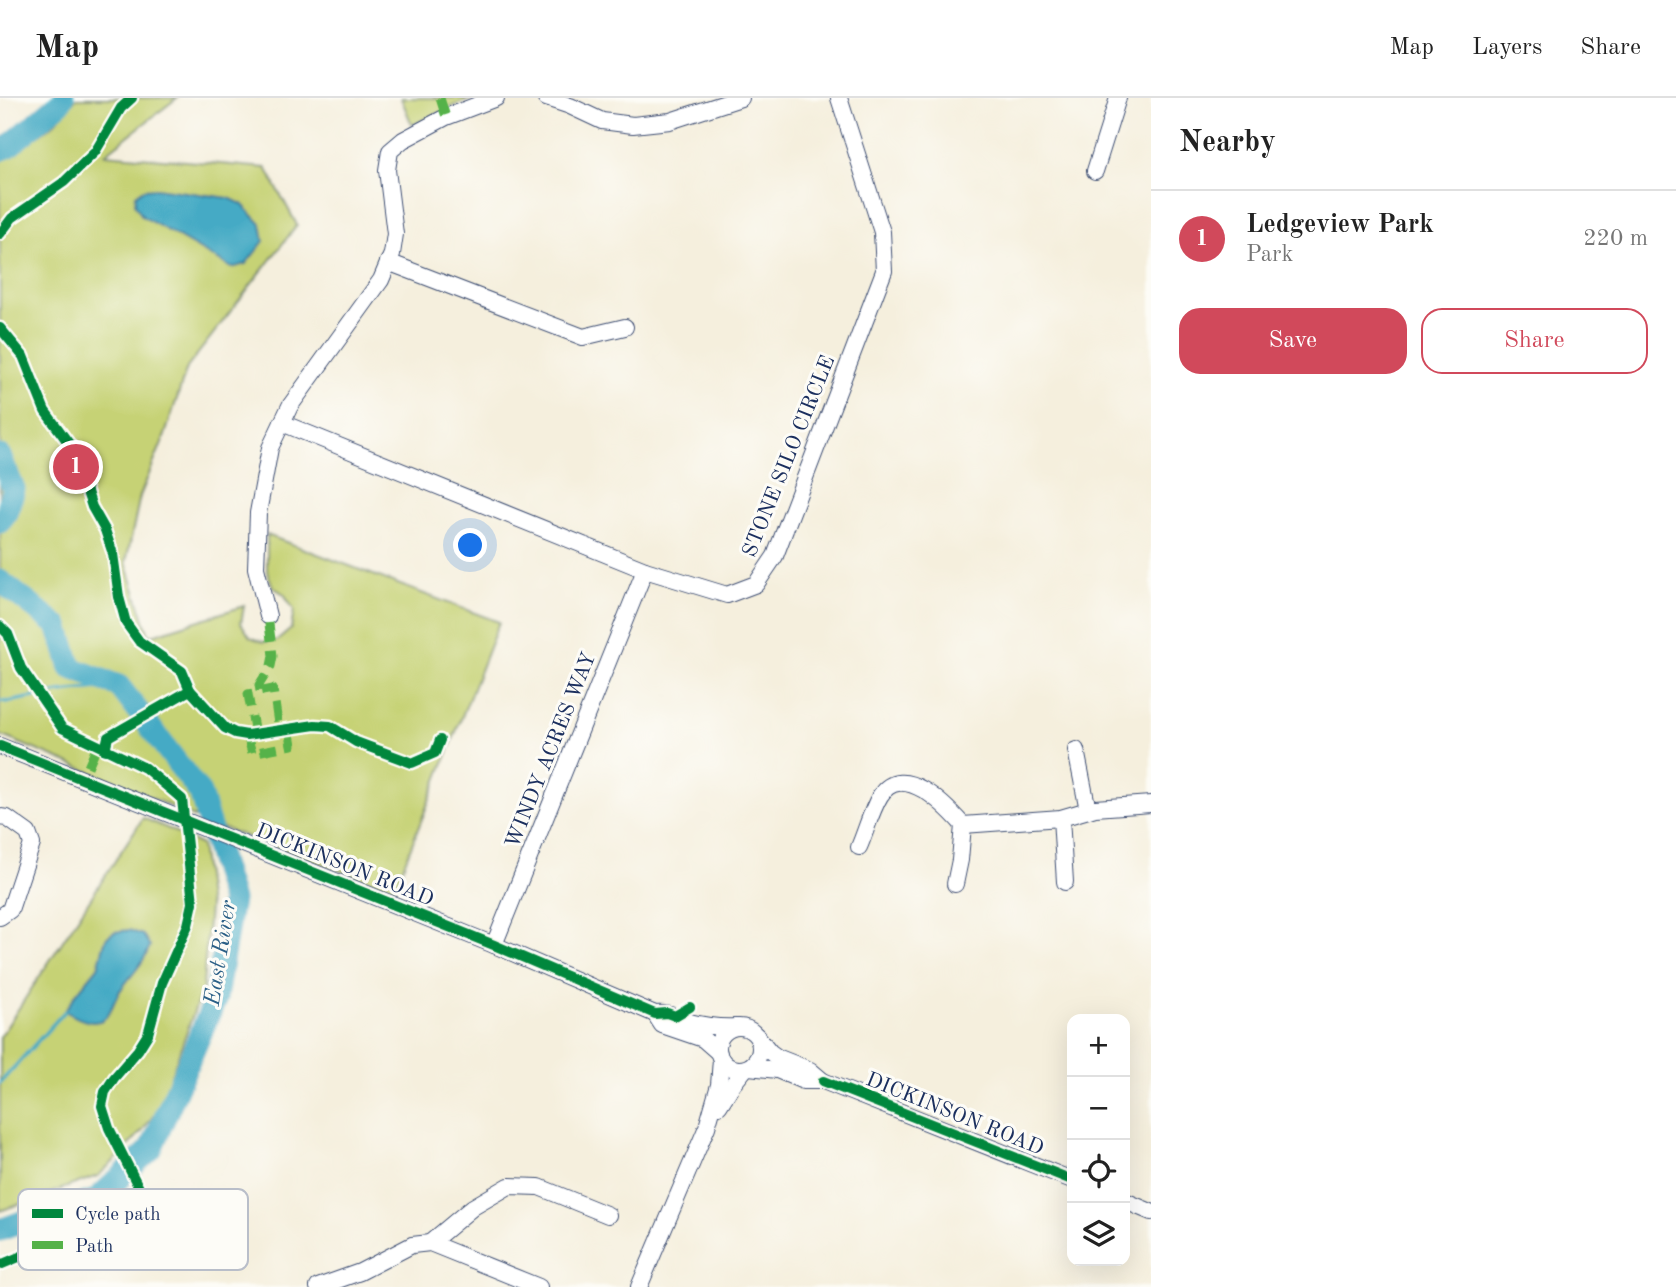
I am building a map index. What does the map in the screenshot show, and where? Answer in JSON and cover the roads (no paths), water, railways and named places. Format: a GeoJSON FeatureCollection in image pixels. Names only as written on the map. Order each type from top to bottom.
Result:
{"type":"FeatureCollection","features":[{"type":"Feature","properties":{"kind":"street"},"geometry":{"type":"LineString","coordinates":[[268,616],[256,568],[258,513],[270,447],[290,406],[382,280],[392,254],[395,234],[387,170],[390,151],[402,141],[446,117],[496,98]]}},
{"type":"Feature","properties":{"kind":"street"},"geometry":{"type":"LineString","coordinates":[[546,98],[602,121],[633,125],[670,121],[741,98]]}},
{"type":"Feature","properties":{"kind":"street","name":"STONE SILO CIRCLE"},"geometry":{"type":"LineString","coordinates":[[282,423],[645,570],[727,595],[756,584],[775,556],[884,271],[882,232],[839,98]]}},
{"type":"Feature","properties":{"kind":"street"},"geometry":{"type":"LineString","coordinates":[[1095,171],[1118,98]]}},
{"type":"Feature","properties":{"kind":"street"},"geometry":{"type":"LineString","coordinates":[[388,262],[583,337],[625,327]]}},
{"type":"Feature","properties":{"kind":"street","name":"WINDY ACRES WAY"},"geometry":{"type":"LineString","coordinates":[[494,945],[645,570]]}},
{"type":"Feature","properties":{"kind":"street","name":"DICKINSON ROAD"},"geometry":{"type":"LineString","coordinates":[[0,746],[494,945],[655,1014],[667,1013],[686,1021],[715,1027],[736,1027]]}},
{"type":"Feature","properties":{"kind":"street"},"geometry":{"type":"LineString","coordinates":[[1076,750],[1088,810]]}},
{"type":"Feature","properties":{"kind":"street"},"geometry":{"type":"LineString","coordinates":[[859,847],[880,796],[889,785],[902,782],[915,786],[949,809],[963,825],[955,884]]}},
{"type":"Feature","properties":{"kind":"street"},"geometry":{"type":"LineString","coordinates":[[963,825],[1061,818],[1095,808],[1151,804]]}},
{"type":"Feature","properties":{"kind":"street"},"geometry":{"type":"LineString","coordinates":[[0,817],[7,818],[28,833],[32,844],[10,911],[0,916]]}},
{"type":"Feature","properties":{"kind":"street"},"geometry":{"type":"LineString","coordinates":[[1061,818],[1065,881]]}},
{"type":"Feature","properties":{"kind":"street","name":"DICKINSON ROAD"},"geometry":{"type":"LineString","coordinates":[[655,1014],[662,1025],[703,1039],[720,1056]]}},
{"type":"Feature","properties":{"kind":"street"},"geometry":{"type":"LineString","coordinates":[[639,1287],[707,1126],[719,1085],[718,1046],[724,1033],[736,1027],[750,1030],[759,1040],[760,1052],[754,1063],[733,1084],[707,1126]]}},
{"type":"Feature","properties":{"kind":"street","name":"DICKINSON ROAD"},"geometry":{"type":"LineString","coordinates":[[756,1035],[777,1057],[810,1070],[822,1082]]}},
{"type":"Feature","properties":{"kind":"street"},"geometry":{"type":"LineString","coordinates":[[720,1056],[731,1068],[747,1068]]}},
{"type":"Feature","properties":{"kind":"street","name":"DICKINSON ROAD"},"geometry":{"type":"LineString","coordinates":[[747,1068],[778,1070],[803,1081],[822,1082],[1067,1179]]}},
{"type":"Feature","properties":{"kind":"street"},"geometry":{"type":"LineString","coordinates":[[430,1243],[473,1207],[509,1186],[539,1187],[608,1215]]}},
{"type":"Feature","properties":{"kind":"street"},"geometry":{"type":"LineString","coordinates":[[1128,1203],[1151,1212]]}},
{"type":"Feature","properties":{"kind":"street"},"geometry":{"type":"LineString","coordinates":[[318,1287],[360,1272],[412,1245],[430,1243],[539,1287]]}},
{"type":"Feature","properties":{"kind":"water"},"geometry":{"type":"Polygon","coordinates":[[[156,188],[229,198],[242,204],[261,224],[264,241],[246,264],[232,268],[142,216],[135,204],[136,195],[144,189],[156,188]]]}},
{"type":"Feature","properties":{"kind":"water"},"geometry":{"type":"Polygon","coordinates":[[[129,930],[143,935],[150,946],[120,991],[109,1013],[100,1021],[94,1022],[82,1020],[65,1011],[98,967],[106,938],[114,932],[129,930]]]}},
{"type":"Feature","properties":{"kind":"waterway","name":"East River"},"geometry":{"type":"LineString","coordinates":[[0,150],[8,147],[63,98]]}},
{"type":"Feature","properties":{"kind":"waterway","name":"East River"},"geometry":{"type":"LineString","coordinates":[[0,456],[14,489],[7,513],[0,522]]}},
{"type":"Feature","properties":{"kind":"waterway","name":"East River"},"geometry":{"type":"LineString","coordinates":[[0,581],[58,626],[71,668],[119,686],[200,793],[232,900],[216,998],[151,1149],[108,1189]]}},
{"type":"Feature","properties":{"kind":"waterway"},"geometry":{"type":"LineString","coordinates":[[0,701],[119,686]]}},
{"type":"Feature","properties":{"kind":"waterway"},"geometry":{"type":"LineString","coordinates":[[0,1083],[65,1011]]}},
{"type":"Feature","properties":{"kind":"waterway","name":"East River"},"geometry":{"type":"LineString","coordinates":[[0,1230],[18,1223]]}},
{"type":"Feature","properties":{"kind":"place","name":"Ledgeview Park"},"geometry":{"type":"Point","coordinates":[76,467]}}]}
